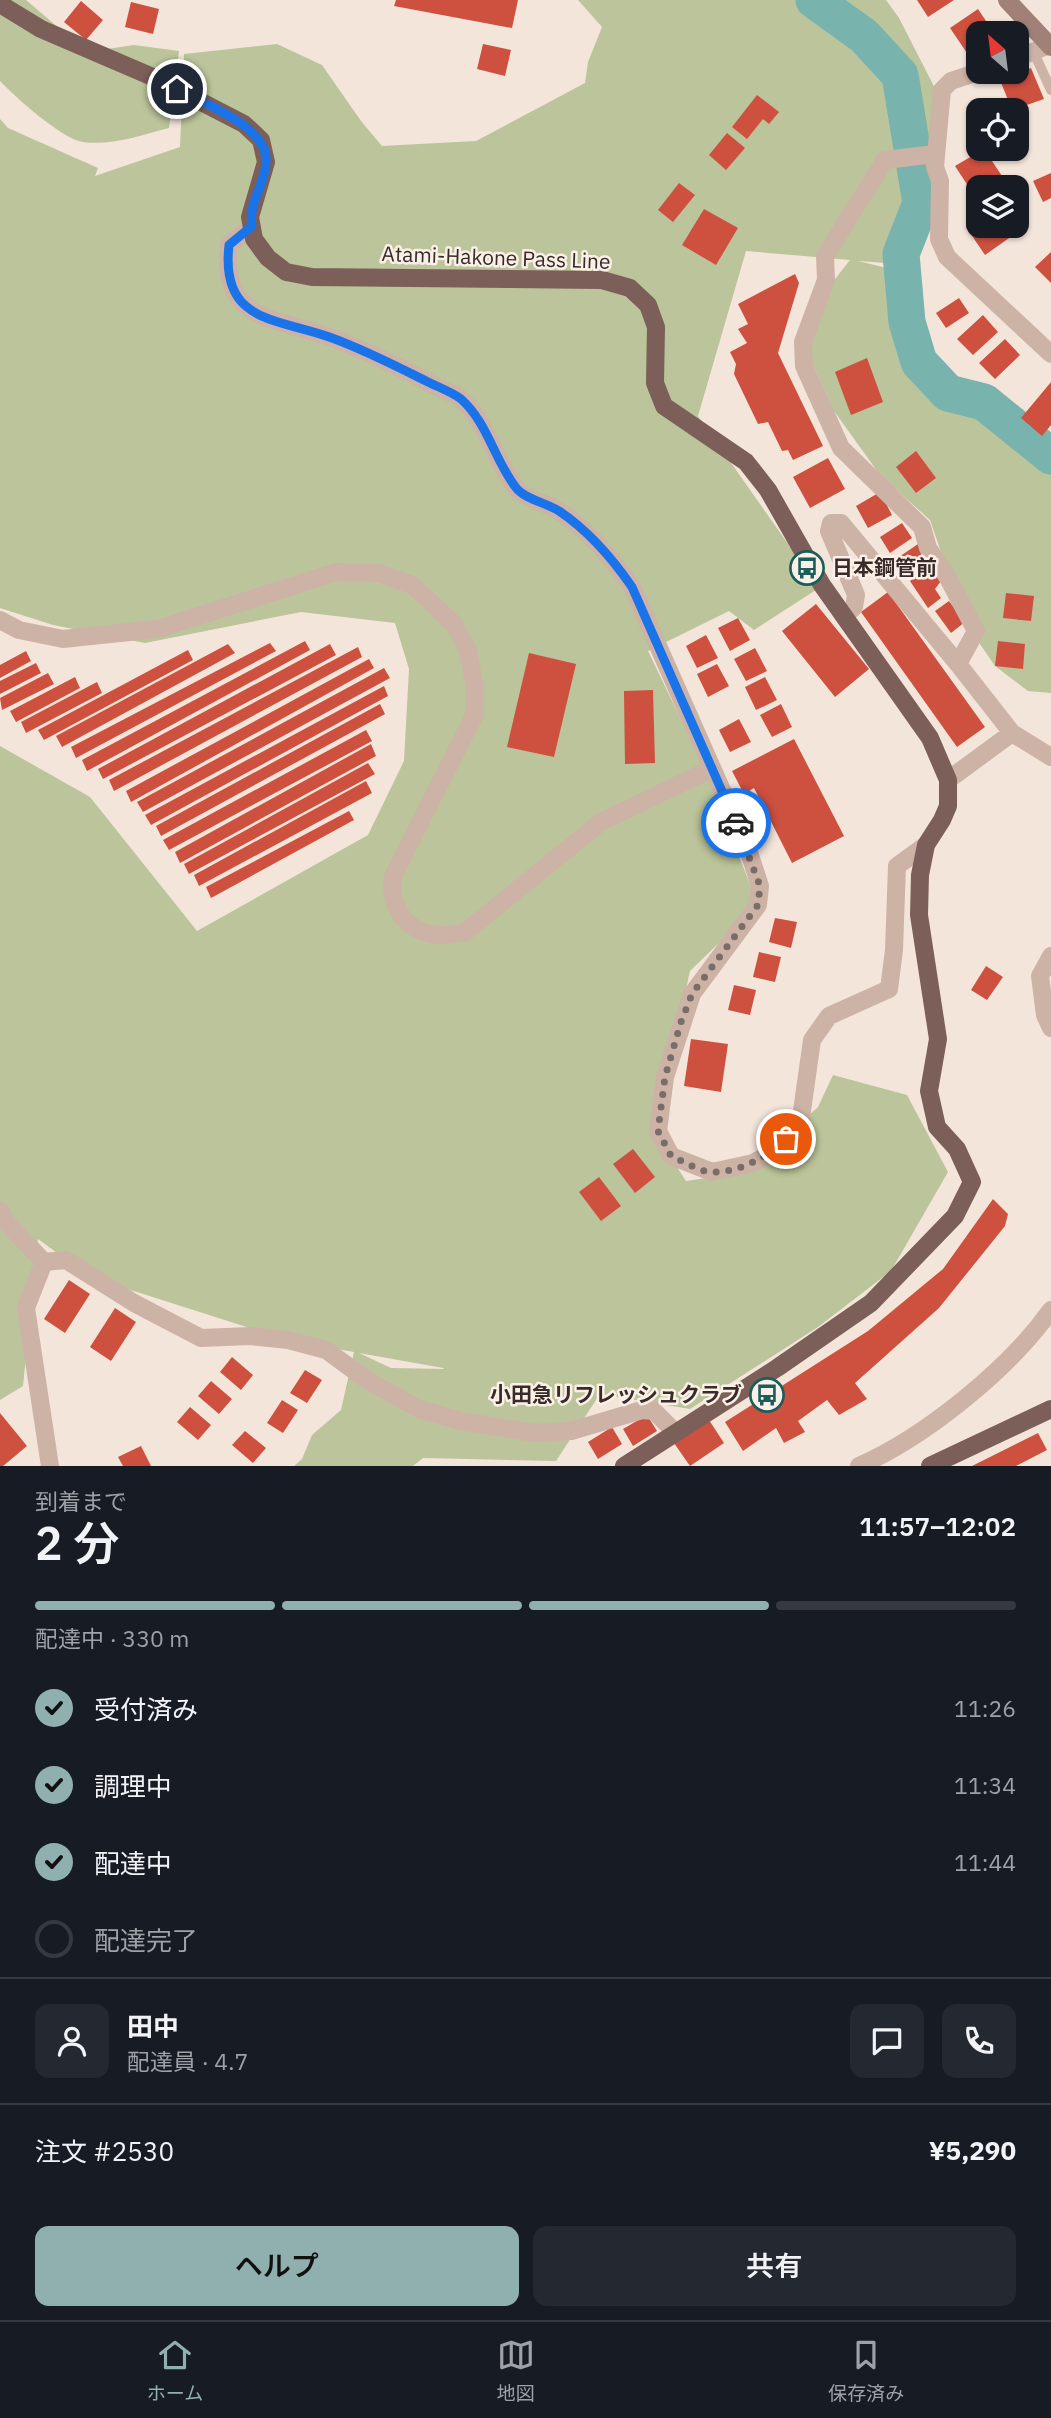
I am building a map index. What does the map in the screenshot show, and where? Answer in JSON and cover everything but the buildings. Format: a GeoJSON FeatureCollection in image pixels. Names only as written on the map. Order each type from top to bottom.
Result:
{"type":"FeatureCollection","features":[{"type":"Feature","properties":{"kind":"main road"},"geometry":{"type":"LineString","coordinates":[[0,4],[41,29],[155,78],[244,124],[261,141],[267,162],[255,194],[250,217],[252,226]]}},
{"type":"Feature","properties":{"kind":"main road","name":"Atami-Hakone Pass Line"},"geometry":{"type":"LineString","coordinates":[[252,226],[254,239],[268,258],[286,272],[312,277],[602,279],[630,288],[649,305],[656,327],[655,383],[664,406],[746,462],[768,490],[822,585],[930,738],[948,780],[948,806],[926,845],[920,875],[919,915],[938,1039],[929,1091],[937,1127],[957,1149],[972,1182],[966,1197],[955,1216],[871,1303],[778,1368],[624,1466]]}},
{"type":"Feature","properties":{"kind":"main road"},"geometry":{"type":"LineString","coordinates":[[930,1466],[1051,1409]]}},
{"type":"Feature","properties":{"kind":"street"},"geometry":{"type":"LineString","coordinates":[[1007,0],[1037,51]]}},
{"type":"Feature","properties":{"kind":"street"},"geometry":{"type":"LineString","coordinates":[[966,76],[951,81],[942,90],[935,154],[935,167],[940,181],[939,239],[947,257],[1051,354]]}},
{"type":"Feature","properties":{"kind":"street"},"geometry":{"type":"LineString","coordinates":[[935,154],[885,160],[825,256],[827,280],[803,342],[804,366],[841,448],[922,527],[928,548],[948,578],[976,631],[958,664]]}},
{"type":"Feature","properties":{"kind":"street"},"geometry":{"type":"LineString","coordinates":[[252,226],[229,245],[227,267],[231,287],[248,307],[275,324],[328,336],[383,358],[461,399],[481,426],[519,491],[574,521],[613,559],[632,587],[748,849],[760,886],[758,905],[692,994],[665,1077],[658,1131],[671,1156],[712,1172],[753,1163],[773,1152],[800,1125],[812,1040],[829,1016],[889,989],[894,950],[897,866],[926,845]]}},
{"type":"Feature","properties":{"kind":"street"},"geometry":{"type":"LineString","coordinates":[[844,616],[854,607],[856,596],[829,531],[831,523],[841,523],[1012,733],[1051,757]]}},
{"type":"Feature","properties":{"kind":"street"},"geometry":{"type":"LineString","coordinates":[[0,621],[19,630],[63,639],[158,629],[337,572],[378,573],[412,585],[453,623],[468,650],[474,683],[474,716],[393,876],[390,894],[400,915],[415,927],[436,935],[464,933],[601,822],[711,769]]}},
{"type":"Feature","properties":{"kind":"street"},"geometry":{"type":"LineString","coordinates":[[948,780],[1012,733]]}},
{"type":"Feature","properties":{"kind":"street"},"geometry":{"type":"LineString","coordinates":[[1051,956],[1040,976],[1045,1015],[1051,1028]]}},
{"type":"Feature","properties":{"kind":"street"},"geometry":{"type":"LineString","coordinates":[[0,1210],[6,1222],[44,1262]]}},
{"type":"Feature","properties":{"kind":"street"},"geometry":{"type":"LineString","coordinates":[[44,1262],[66,1260],[134,1303],[201,1338],[250,1336],[288,1340],[326,1350],[367,1380],[419,1409],[461,1420],[534,1433],[570,1431],[642,1410],[654,1411],[675,1432]]}},
{"type":"Feature","properties":{"kind":"street"},"geometry":{"type":"LineString","coordinates":[[44,1262],[26,1308],[50,1466]]}},
{"type":"Feature","properties":{"kind":"street"},"geometry":{"type":"LineString","coordinates":[[859,1466],[887,1454],[939,1420],[1034,1334],[1051,1310]]}},
{"type":"Feature","properties":{"kind":"lane"},"geometry":{"type":"LineString","coordinates":[[1037,51],[1051,90]]}},
{"type":"Feature","properties":{"kind":"green space"},"geometry":{"type":"Polygon","coordinates":[[[0,0],[26,0],[87,52],[134,45],[179,51],[169,128],[116,141],[83,142],[63,133],[39,116],[0,81],[0,0]]]}},
{"type":"Feature","properties":{"kind":"green space"},"geometry":{"type":"Polygon","coordinates":[[[578,0],[886,0],[899,18],[943,104],[915,265],[858,261],[903,272],[917,381],[1012,424],[1051,449],[1051,693],[1028,691],[995,666],[965,622],[930,520],[880,475],[834,411],[803,342],[821,297],[850,260],[746,251],[698,416],[819,588],[754,630],[729,611],[648,651],[706,771],[758,905],[690,971],[654,1132],[686,1181],[748,1172],[818,1107],[833,1075],[907,1095],[948,1172],[891,1271],[818,1327],[690,1409],[600,1394],[556,1461],[423,1458],[413,1466],[294,1466],[302,1459],[312,1435],[341,1410],[354,1352],[287,1340],[90,1277],[38,1239],[23,1386],[0,1400],[0,746],[90,797],[197,931],[368,835],[404,761],[409,669],[395,623],[301,612],[145,643],[53,625],[0,608],[0,119],[8,128],[98,168],[95,176],[180,147],[184,54],[277,44],[322,65],[382,146],[476,141],[585,83],[588,62],[602,27],[578,0]],[[359,1353],[391,1368],[443,1368],[359,1353]]]}},
{"type":"Feature","properties":{"kind":"waterway"},"geometry":{"type":"LineString","coordinates":[[814,0],[864,36],[900,75],[921,203],[901,254],[907,322],[919,362],[948,393],[984,402],[1051,456]]}},
{"type":"Feature","properties":{"kind":"way so far"},"geometry":{"type":"LineString","coordinates":[[736,823],[760,886],[758,905],[692,994],[665,1077],[658,1131],[671,1156],[712,1172],[753,1163],[773,1152],[786,1139]]}},
{"type":"Feature","properties":{"kind":"place","name":"日本鋼管前"},"geometry":{"type":"Point","coordinates":[807,568]}},
{"type":"Feature","properties":{"kind":"place","name":"小田急リフレッシュクラブ"},"geometry":{"type":"Point","coordinates":[767,1395]}},
{"type":"Feature","properties":{"kind":"route"},"geometry":{"type":"LineString","coordinates":[[177,89],[244,124],[261,141],[267,162],[255,194],[250,217],[252,226],[229,245],[227,267],[231,287],[248,307],[275,324],[328,336],[383,358],[461,399],[481,426],[519,491],[574,521],[613,559],[632,587],[736,823]]}}]}
